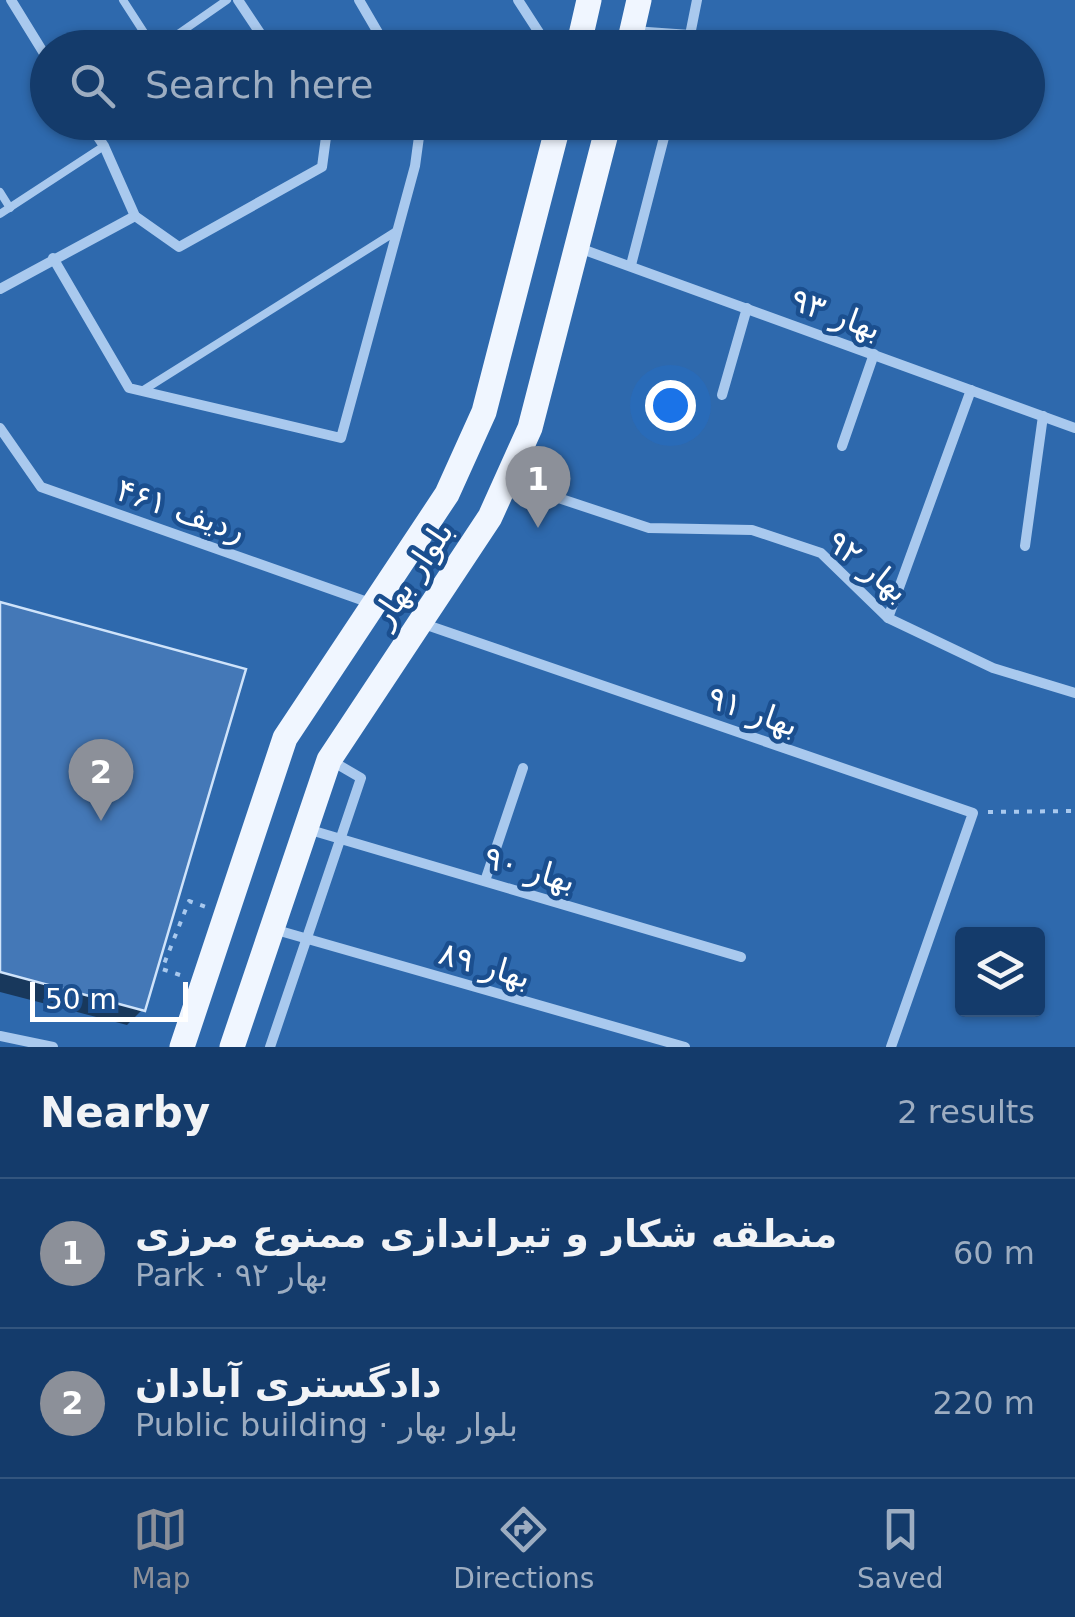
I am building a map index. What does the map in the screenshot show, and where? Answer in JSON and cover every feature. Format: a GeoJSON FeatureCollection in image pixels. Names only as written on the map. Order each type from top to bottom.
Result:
{"type":"FeatureCollection","features":[{"type":"Feature","properties":{"kind":"main road"},"geometry":{"type":"LineString","coordinates":[[582,30],[590,0]]}},
{"type":"Feature","properties":{"kind":"main road"},"geometry":{"type":"LineString","coordinates":[[632,30],[639,0]]}},
{"type":"Feature","properties":{"kind":"main road","name":"بلوار بهار"},"geometry":{"type":"LineString","coordinates":[[182,1047],[285,738],[447,494],[484,412],[554,140]]}},
{"type":"Feature","properties":{"kind":"main road","name":"بلوار بهار"},"geometry":{"type":"LineString","coordinates":[[232,1047],[329,760],[490,517],[530,428],[605,140]]}},
{"type":"Feature","properties":{"kind":"street"},"geometry":{"type":"LineString","coordinates":[[11,0],[30,31]]}},
{"type":"Feature","properties":{"kind":"street"},"geometry":{"type":"LineString","coordinates":[[238,0],[258,30]]}},
{"type":"Feature","properties":{"kind":"street"},"geometry":{"type":"LineString","coordinates":[[360,0],[377,30]]}},
{"type":"Feature","properties":{"kind":"street"},"geometry":{"type":"LineString","coordinates":[[518,0],[537,30]]}},
{"type":"Feature","properties":{"kind":"street"},"geometry":{"type":"LineString","coordinates":[[691,30],[698,0]]}},
{"type":"Feature","properties":{"kind":"street"},"geometry":{"type":"LineString","coordinates":[[100,140],[135,216],[179,247],[322,167],[326,140]]}},
{"type":"Feature","properties":{"kind":"street"},"geometry":{"type":"LineString","coordinates":[[53,258],[128,388],[341,438],[417,140]]}},
{"type":"Feature","properties":{"kind":"street"},"geometry":{"type":"LineString","coordinates":[[631,265],[663,140]]}},
{"type":"Feature","properties":{"kind":"street"},"geometry":{"type":"LineString","coordinates":[[0,289],[135,216]]}},
{"type":"Feature","properties":{"kind":"street","name":"بهار ۹۳"},"geometry":{"type":"LineString","coordinates":[[578,248],[1075,428]]}},
{"type":"Feature","properties":{"kind":"street"},"geometry":{"type":"LineString","coordinates":[[722,395],[747,308]]}},
{"type":"Feature","properties":{"kind":"street"},"geometry":{"type":"LineString","coordinates":[[842,446],[874,354]]}},
{"type":"Feature","properties":{"kind":"street"},"geometry":{"type":"LineString","coordinates":[[888,618],[971,390]]}},
{"type":"Feature","properties":{"kind":"street"},"geometry":{"type":"LineString","coordinates":[[1025,546],[1043,416]]}},
{"type":"Feature","properties":{"kind":"street","name":"ردیف ۴۶۱"},"geometry":{"type":"LineString","coordinates":[[0,428],[40,488],[374,604]]}},
{"type":"Feature","properties":{"kind":"street","name":"بهار ۹۲"},"geometry":{"type":"LineString","coordinates":[[506,481],[649,528],[752,530],[821,553],[888,618],[993,668],[1075,693]]}},
{"type":"Feature","properties":{"kind":"street","name":"بهار ۹۱"},"geometry":{"type":"LineString","coordinates":[[420,622],[973,812]]}},
{"type":"Feature","properties":{"kind":"street"},"geometry":{"type":"LineString","coordinates":[[270,1047],[361,778],[329,760]]}},
{"type":"Feature","properties":{"kind":"street"},"geometry":{"type":"LineString","coordinates":[[485,881],[522,768]]}},
{"type":"Feature","properties":{"kind":"street"},"geometry":{"type":"LineString","coordinates":[[890,1047],[973,812]]}},
{"type":"Feature","properties":{"kind":"street","name":"بهار ۹۰"},"geometry":{"type":"LineString","coordinates":[[306,828],[741,957]]}},
{"type":"Feature","properties":{"kind":"street","name":"بهار ۸۹"},"geometry":{"type":"LineString","coordinates":[[272,929],[685,1047]]}},
{"type":"Feature","properties":{"kind":"street"},"geometry":{"type":"LineString","coordinates":[[0,1036],[53,1047]]}},
{"type":"Feature","properties":{"kind":"lane"},"geometry":{"type":"LineString","coordinates":[[123,0],[144,30]]}},
{"type":"Feature","properties":{"kind":"lane"},"geometry":{"type":"LineString","coordinates":[[182,30],[226,0]]}},
{"type":"Feature","properties":{"kind":"lane"},"geometry":{"type":"LineString","coordinates":[[0,214],[104,146]]}},
{"type":"Feature","properties":{"kind":"lane"},"geometry":{"type":"LineString","coordinates":[[0,192],[10,208]]}},
{"type":"Feature","properties":{"kind":"lane"},"geometry":{"type":"LineString","coordinates":[[142,391],[395,232]]}},
{"type":"Feature","properties":{"kind":"path"},"geometry":{"type":"LineString","coordinates":[[973,812],[1075,812]]}},
{"type":"Feature","properties":{"kind":"path"},"geometry":{"type":"LineString","coordinates":[[162,970],[189,901]]}},
{"type":"Feature","properties":{"kind":"shaded area"},"geometry":{"type":"Polygon","coordinates":[[[0,0],[1075,0],[1075,1047],[0,1047],[0,0]]]}},
{"type":"Feature","properties":{"kind":"building"},"geometry":{"type":"Polygon","coordinates":[[[0,602],[246,669],[145,1011],[0,972],[0,602]]]}},
{"type":"Feature","properties":{"kind":"place","name":"منطقه شکار و تیراندازی ممنوع مرزی"},"geometry":{"type":"Point","coordinates":[538,528]}},
{"type":"Feature","properties":{"kind":"place","name":"دادگستری آبادان"},"geometry":{"type":"Point","coordinates":[101,821]}}]}
